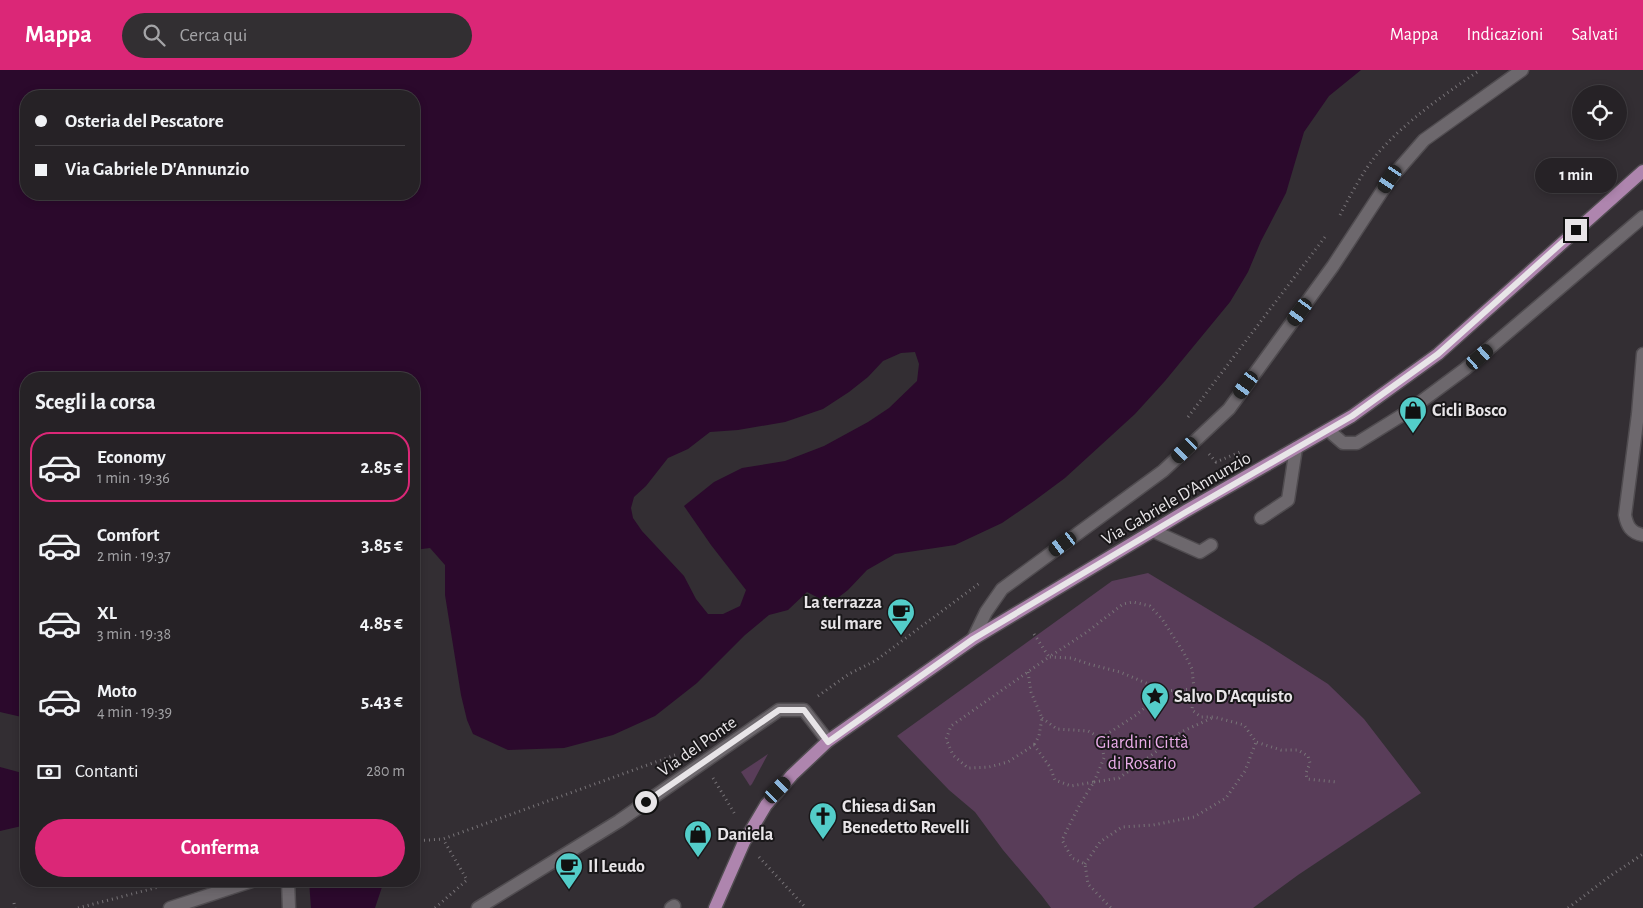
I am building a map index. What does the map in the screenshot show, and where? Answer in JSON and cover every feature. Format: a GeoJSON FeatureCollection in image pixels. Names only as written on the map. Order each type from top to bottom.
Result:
{"type":"FeatureCollection","features":[{"type":"Feature","properties":{"kind":"main road","name":"Via Gabriele D'Annunzio"},"geometry":{"type":"LineString","coordinates":[[715,908],[744,842],[766,805],[778,790],[828,742],[973,639],[1352,416],[1438,354],[1643,171]]}},
{"type":"Feature","properties":{"kind":"street"},"geometry":{"type":"LineString","coordinates":[[973,639],[986,612],[1002,588],[1163,471],[1229,409],[1333,266],[1390,179],[1424,140],[1522,70]]}},
{"type":"Feature","properties":{"kind":"street"},"geometry":{"type":"LineString","coordinates":[[1328,430],[1343,443],[1357,443],[1407,412],[1465,369],[1643,217]]}},
{"type":"Feature","properties":{"kind":"street"},"geometry":{"type":"LineString","coordinates":[[1643,354],[1638,414],[1625,515],[1626,524],[1632,531],[1643,535]]}},
{"type":"Feature","properties":{"kind":"street"},"geometry":{"type":"LineString","coordinates":[[1261,518],[1288,500],[1296,448]]}},
{"type":"Feature","properties":{"kind":"street"},"geometry":{"type":"LineString","coordinates":[[1154,531],[1200,552],[1211,545]]}},
{"type":"Feature","properties":{"kind":"street","name":"Via del Ponte"},"geometry":{"type":"LineString","coordinates":[[478,908],[619,821],[779,710],[804,710],[828,742]]}},
{"type":"Feature","properties":{"kind":"street"},"geometry":{"type":"LineString","coordinates":[[170,908],[234,887]]}},
{"type":"Feature","properties":{"kind":"street"},"geometry":{"type":"LineString","coordinates":[[289,887],[289,908]]}},
{"type":"Feature","properties":{"kind":"path"},"geometry":{"type":"LineString","coordinates":[[1339,216],[1377,154],[1412,120],[1480,70]]}},
{"type":"Feature","properties":{"kind":"path"},"geometry":{"type":"LineString","coordinates":[[1185,421],[1329,232]]}},
{"type":"Feature","properties":{"kind":"path"},"geometry":{"type":"LineString","coordinates":[[1196,440],[1216,462],[1240,452],[1252,474]]}},
{"type":"Feature","properties":{"kind":"path"},"geometry":{"type":"LineString","coordinates":[[814,698],[848,674],[875,661],[984,580]]}},
{"type":"Feature","properties":{"kind":"path"},"geometry":{"type":"LineString","coordinates":[[1042,718],[1039,736],[1034,745],[1008,762],[968,768],[953,755],[946,739],[951,726],[1048,657],[1087,632],[1123,604],[1133,602],[1150,606],[1162,619],[1184,653],[1192,669],[1194,689],[1192,710],[1201,717],[1214,717],[1244,725],[1256,742],[1281,750],[1298,750],[1308,756],[1310,763],[1306,772],[1307,779],[1336,782]]}},
{"type":"Feature","properties":{"kind":"path"},"geometry":{"type":"LineString","coordinates":[[1034,634],[1048,657]]}},
{"type":"Feature","properties":{"kind":"path"},"geometry":{"type":"LineString","coordinates":[[1048,657],[1071,658],[1120,672],[1165,691],[1194,689]]}},
{"type":"Feature","properties":{"kind":"path"},"geometry":{"type":"LineString","coordinates":[[1028,672],[1031,692],[1042,718],[1057,729],[1088,731],[1100,738],[1104,758],[1094,782],[1080,804],[1062,840],[1072,858],[1085,864]]}},
{"type":"Feature","properties":{"kind":"path"},"geometry":{"type":"LineString","coordinates":[[1100,738],[1136,715],[1165,691]]}},
{"type":"Feature","properties":{"kind":"path"},"geometry":{"type":"LineString","coordinates":[[1034,745],[1050,767],[1055,780],[1071,786],[1119,778],[1181,732],[1214,717]]}},
{"type":"Feature","properties":{"kind":"path"},"geometry":{"type":"LineString","coordinates":[[1111,908],[1088,884],[1085,864],[1100,842],[1122,827],[1153,825],[1194,817],[1226,798],[1245,771],[1256,742]]}},
{"type":"Feature","properties":{"kind":"path"},"geometry":{"type":"LineString","coordinates":[[420,841],[443,838],[692,749],[740,822]]}},
{"type":"Feature","properties":{"kind":"path"},"geometry":{"type":"LineString","coordinates":[[435,908],[467,880],[443,838]]}},
{"type":"Feature","properties":{"kind":"path"},"geometry":{"type":"LineString","coordinates":[[744,842],[806,908]]}},
{"type":"Feature","properties":{"kind":"path"},"geometry":{"type":"LineString","coordinates":[[1568,908],[1643,854]]}},
{"type":"Feature","properties":{"kind":"path"},"geometry":{"type":"LineString","coordinates":[[78,908],[158,887]]}},
{"type":"Feature","properties":{"kind":"path"},"geometry":{"type":"LineString","coordinates":[[14,903],[15,908]]}},
{"type":"Feature","properties":{"kind":"green space","name":"Giardini Città di Rosario"},"geometry":{"type":"Polygon","coordinates":[[[1148,573],[1328,684],[1364,719],[1421,793],[1298,875],[1253,908],[1051,908],[1003,850],[975,812],[949,790],[897,736],[1112,581],[1148,573]]]}},
{"type":"Feature","properties":{"kind":"green space"},"geometry":{"type":"Polygon","coordinates":[[[768,754],[752,784],[750,786],[741,772],[768,754]]]}},
{"type":"Feature","properties":{"kind":"shaded area"},"geometry":{"type":"Polygon","coordinates":[[[0,70],[1361,70],[1329,96],[1304,132],[1286,193],[1261,241],[1248,272],[1230,302],[1165,381],[1135,414],[1065,478],[1002,523],[955,545],[895,554],[867,570],[848,590],[830,604],[807,592],[788,610],[769,615],[745,635],[697,683],[655,716],[613,735],[564,748],[508,750],[473,734],[467,720],[461,695],[445,595],[445,565],[430,548],[420,549],[420,372],[20,372],[20,826],[0,831],[0,70]]]}},
{"type":"Feature","properties":{"kind":"shaded area"},"geometry":{"type":"Polygon","coordinates":[[[309,887],[382,887],[375,908],[311,908],[309,887]]]}},
{"type":"Feature","properties":{"kind":"pier"},"geometry":{"type":"Polygon","coordinates":[[[915,352],[919,364],[917,381],[889,408],[868,422],[824,446],[785,461],[742,468],[714,482],[684,506],[746,590],[740,606],[723,614],[708,614],[696,599],[684,576],[642,531],[633,518],[631,508],[634,497],[646,486],[668,458],[688,449],[710,432],[738,430],[785,422],[823,409],[868,377],[883,361],[901,353],[915,352]]]}},
{"type":"Feature","properties":{"kind":"pier"},"geometry":{"type":"Polygon","coordinates":[[[0,712],[20,717],[20,772],[0,767],[0,712]]]}},
{"type":"Feature","properties":{"kind":"place","name":"Cicli Bosco"},"geometry":{"type":"Point","coordinates":[1413,434]}},
{"type":"Feature","properties":{"kind":"place","name":"La terrazza sul mare"},"geometry":{"type":"Point","coordinates":[901,636]}},
{"type":"Feature","properties":{"kind":"place","name":"Salvo D'Acquisto"},"geometry":{"type":"Point","coordinates":[1155,720]}},
{"type":"Feature","properties":{"kind":"place","name":"Chiesa di San Benedetto Revelli"},"geometry":{"type":"Point","coordinates":[823,840]}},
{"type":"Feature","properties":{"kind":"place","name":"Daniela"},"geometry":{"type":"Point","coordinates":[698,858]}},
{"type":"Feature","properties":{"kind":"place","name":"Il Leudo"},"geometry":{"type":"Point","coordinates":[569,890]}},
{"type":"Feature","properties":{"kind":"route"},"geometry":{"type":"LineString","coordinates":[[646,802],[779,710],[804,710],[828,742],[973,639],[1018,611],[1352,416],[1438,354],[1576,230]]}}]}
